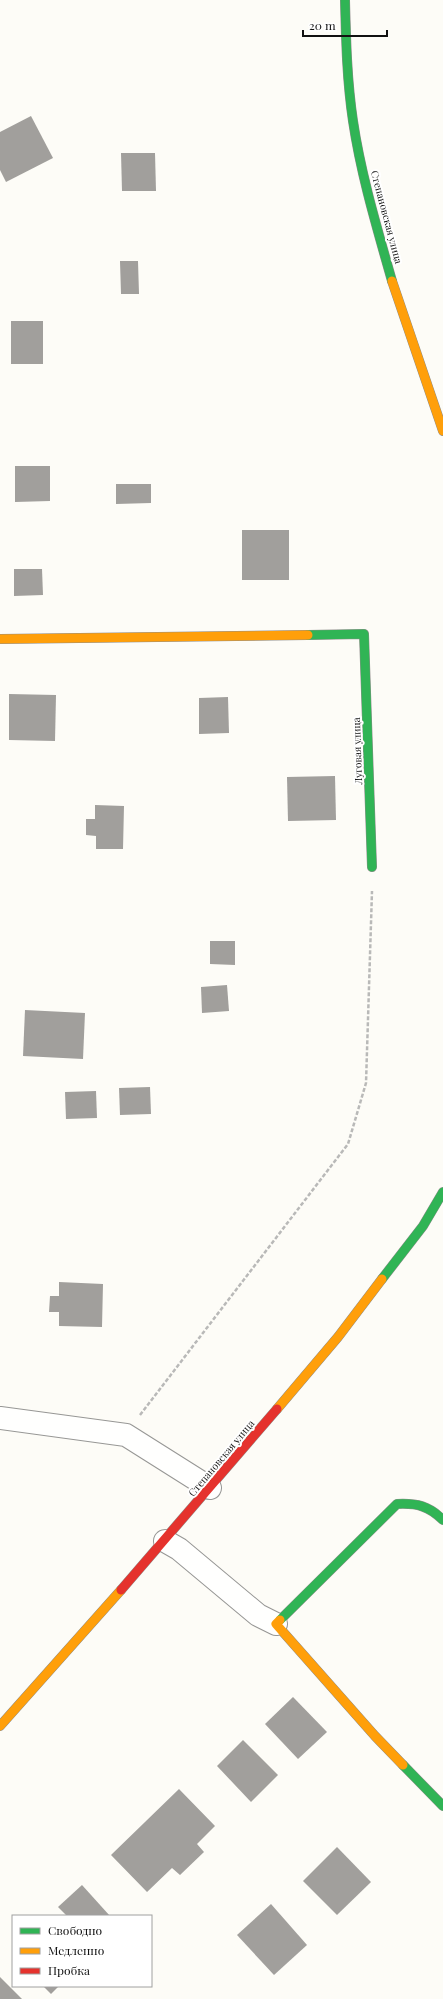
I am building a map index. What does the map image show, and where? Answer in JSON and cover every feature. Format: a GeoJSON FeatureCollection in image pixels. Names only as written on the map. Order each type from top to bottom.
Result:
{"type":"FeatureCollection","features":[{"type":"Feature","properties":{"kind":"street","name":"Степановская улица"},"geometry":{"type":"LineString","coordinates":[[344,0],[348,77],[356,138],[379,232],[405,324],[443,431]]}},
{"type":"Feature","properties":{"kind":"street","name":"Луговая улица"},"geometry":{"type":"LineString","coordinates":[[0,639],[364,634],[372,867]]}},
{"type":"Feature","properties":{"kind":"street","name":"Степановская улица"},"geometry":{"type":"LineString","coordinates":[[0,1726],[165,1541],[338,1337],[423,1226],[443,1192]]}},
{"type":"Feature","properties":{"kind":"street"},"geometry":{"type":"LineString","coordinates":[[0,1418],[126,1435],[210,1488]]}},
{"type":"Feature","properties":{"kind":"street"},"geometry":{"type":"LineString","coordinates":[[276,1624],[397,1504],[416,1502],[432,1509],[443,1520]]}},
{"type":"Feature","properties":{"kind":"street"},"geometry":{"type":"LineString","coordinates":[[165,1541],[179,1549],[258,1615],[276,1624],[375,1736],[443,1806]]}},
{"type":"Feature","properties":{"kind":"path"},"geometry":{"type":"LineString","coordinates":[[126,1435],[348,1144],[366,1083],[372,867]]}},
{"type":"Feature","properties":{"kind":"building"},"geometry":{"type":"Polygon","coordinates":[[[31,116],[53,158],[6,182],[0,170],[0,132],[31,116]]]}},
{"type":"Feature","properties":{"kind":"building"},"geometry":{"type":"Polygon","coordinates":[[[121,153],[155,153],[156,191],[122,191],[121,153]]]}},
{"type":"Feature","properties":{"kind":"building"},"geometry":{"type":"Polygon","coordinates":[[[120,261],[138,261],[139,294],[121,294],[120,261]]]}},
{"type":"Feature","properties":{"kind":"building"},"geometry":{"type":"Polygon","coordinates":[[[11,321],[43,321],[43,364],[11,364],[11,321]]]}},
{"type":"Feature","properties":{"kind":"building"},"geometry":{"type":"Polygon","coordinates":[[[15,466],[50,466],[50,501],[15,502],[15,466]]]}},
{"type":"Feature","properties":{"kind":"building"},"geometry":{"type":"Polygon","coordinates":[[[116,484],[151,484],[151,503],[116,504],[116,484]]]}},
{"type":"Feature","properties":{"kind":"building"},"geometry":{"type":"Polygon","coordinates":[[[242,530],[289,530],[289,580],[242,580],[242,530]]]}},
{"type":"Feature","properties":{"kind":"building"},"geometry":{"type":"Polygon","coordinates":[[[14,569],[42,569],[43,595],[14,596],[14,569]]]}},
{"type":"Feature","properties":{"kind":"building"},"geometry":{"type":"Polygon","coordinates":[[[9,694],[56,695],[55,741],[9,740],[9,694]]]}},
{"type":"Feature","properties":{"kind":"building"},"geometry":{"type":"Polygon","coordinates":[[[228,697],[229,733],[199,734],[199,698],[228,697]]]}},
{"type":"Feature","properties":{"kind":"building"},"geometry":{"type":"Polygon","coordinates":[[[335,776],[336,820],[288,821],[287,777],[335,776]]]}},
{"type":"Feature","properties":{"kind":"building"},"geometry":{"type":"Polygon","coordinates":[[[95,805],[124,806],[123,849],[96,849],[96,836],[86,835],[86,819],[95,819],[95,805]]]}},
{"type":"Feature","properties":{"kind":"building"},"geometry":{"type":"Polygon","coordinates":[[[210,941],[235,941],[235,965],[210,964],[210,941]]]}},
{"type":"Feature","properties":{"kind":"building"},"geometry":{"type":"Polygon","coordinates":[[[227,985],[229,1011],[202,1013],[201,987],[227,985]]]}},
{"type":"Feature","properties":{"kind":"building"},"geometry":{"type":"Polygon","coordinates":[[[25,1010],[85,1013],[83,1059],[23,1056],[25,1010]]]}},
{"type":"Feature","properties":{"kind":"building"},"geometry":{"type":"Polygon","coordinates":[[[150,1087],[151,1114],[120,1115],[119,1088],[150,1087]]]}},
{"type":"Feature","properties":{"kind":"building"},"geometry":{"type":"Polygon","coordinates":[[[96,1091],[97,1118],[66,1119],[65,1092],[96,1091]]]}},
{"type":"Feature","properties":{"kind":"building"},"geometry":{"type":"Polygon","coordinates":[[[59,1282],[103,1284],[102,1327],[59,1326],[59,1312],[49,1312],[50,1296],[59,1296],[59,1282]]]}},
{"type":"Feature","properties":{"kind":"building"},"geometry":{"type":"Polygon","coordinates":[[[293,1697],[327,1732],[298,1759],[265,1724],[293,1697]]]}},
{"type":"Feature","properties":{"kind":"building"},"geometry":{"type":"Polygon","coordinates":[[[243,1740],[278,1775],[251,1802],[217,1766],[243,1740]]]}},
{"type":"Feature","properties":{"kind":"building"},"geometry":{"type":"Polygon","coordinates":[[[179,1789],[215,1826],[197,1844],[204,1852],[180,1875],[172,1868],[147,1892],[111,1855],[179,1789]]]}},
{"type":"Feature","properties":{"kind":"building"},"geometry":{"type":"Polygon","coordinates":[[[337,1847],[371,1882],[337,1915],[303,1881],[337,1847]]]}},
{"type":"Feature","properties":{"kind":"building"},"geometry":{"type":"Polygon","coordinates":[[[82,1885],[109,1915],[66,1915],[58,1907],[82,1885]]]}},
{"type":"Feature","properties":{"kind":"building"},"geometry":{"type":"Polygon","coordinates":[[[271,1904],[307,1945],[274,1975],[237,1935],[271,1904]]]}},
{"type":"Feature","properties":{"kind":"building"},"geometry":{"type":"Polygon","coordinates":[[[0,1977],[22,1999],[0,1999],[0,1977]]]}},
{"type":"Feature","properties":{"kind":"building"},"geometry":{"type":"Polygon","coordinates":[[[44,1987],[58,1987],[51,1994],[44,1987]]]}},
{"type":"Feature","properties":{"kind":"traffic: fast"},"geometry":{"type":"LineString","coordinates":[[345,0],[348,76],[356,141],[370,201],[392,281]]}},
{"type":"Feature","properties":{"kind":"traffic: fast"},"geometry":{"type":"LineString","coordinates":[[308,635],[364,634],[372,867]]}},
{"type":"Feature","properties":{"kind":"traffic: fast"},"geometry":{"type":"LineString","coordinates":[[382,1279],[423,1226],[443,1192]]}},
{"type":"Feature","properties":{"kind":"traffic: fast"},"geometry":{"type":"LineString","coordinates":[[280,1620],[397,1504],[422,1506],[433,1511],[443,1520]]}},
{"type":"Feature","properties":{"kind":"traffic: fast"},"geometry":{"type":"LineString","coordinates":[[403,1765],[443,1806]]}},
{"type":"Feature","properties":{"kind":"traffic: slow"},"geometry":{"type":"LineString","coordinates":[[392,281],[443,431]]}},
{"type":"Feature","properties":{"kind":"traffic: slow"},"geometry":{"type":"LineString","coordinates":[[0,639],[308,635]]}},
{"type":"Feature","properties":{"kind":"traffic: slow"},"geometry":{"type":"LineString","coordinates":[[277,1409],[338,1337],[382,1279]]}},
{"type":"Feature","properties":{"kind":"traffic: slow"},"geometry":{"type":"LineString","coordinates":[[0,1726],[121,1590]]}},
{"type":"Feature","properties":{"kind":"traffic: slow"},"geometry":{"type":"LineString","coordinates":[[280,1620],[276,1624],[375,1736],[403,1765]]}},
{"type":"Feature","properties":{"kind":"traffic: jam"},"geometry":{"type":"LineString","coordinates":[[121,1590],[277,1409]]}}]}
